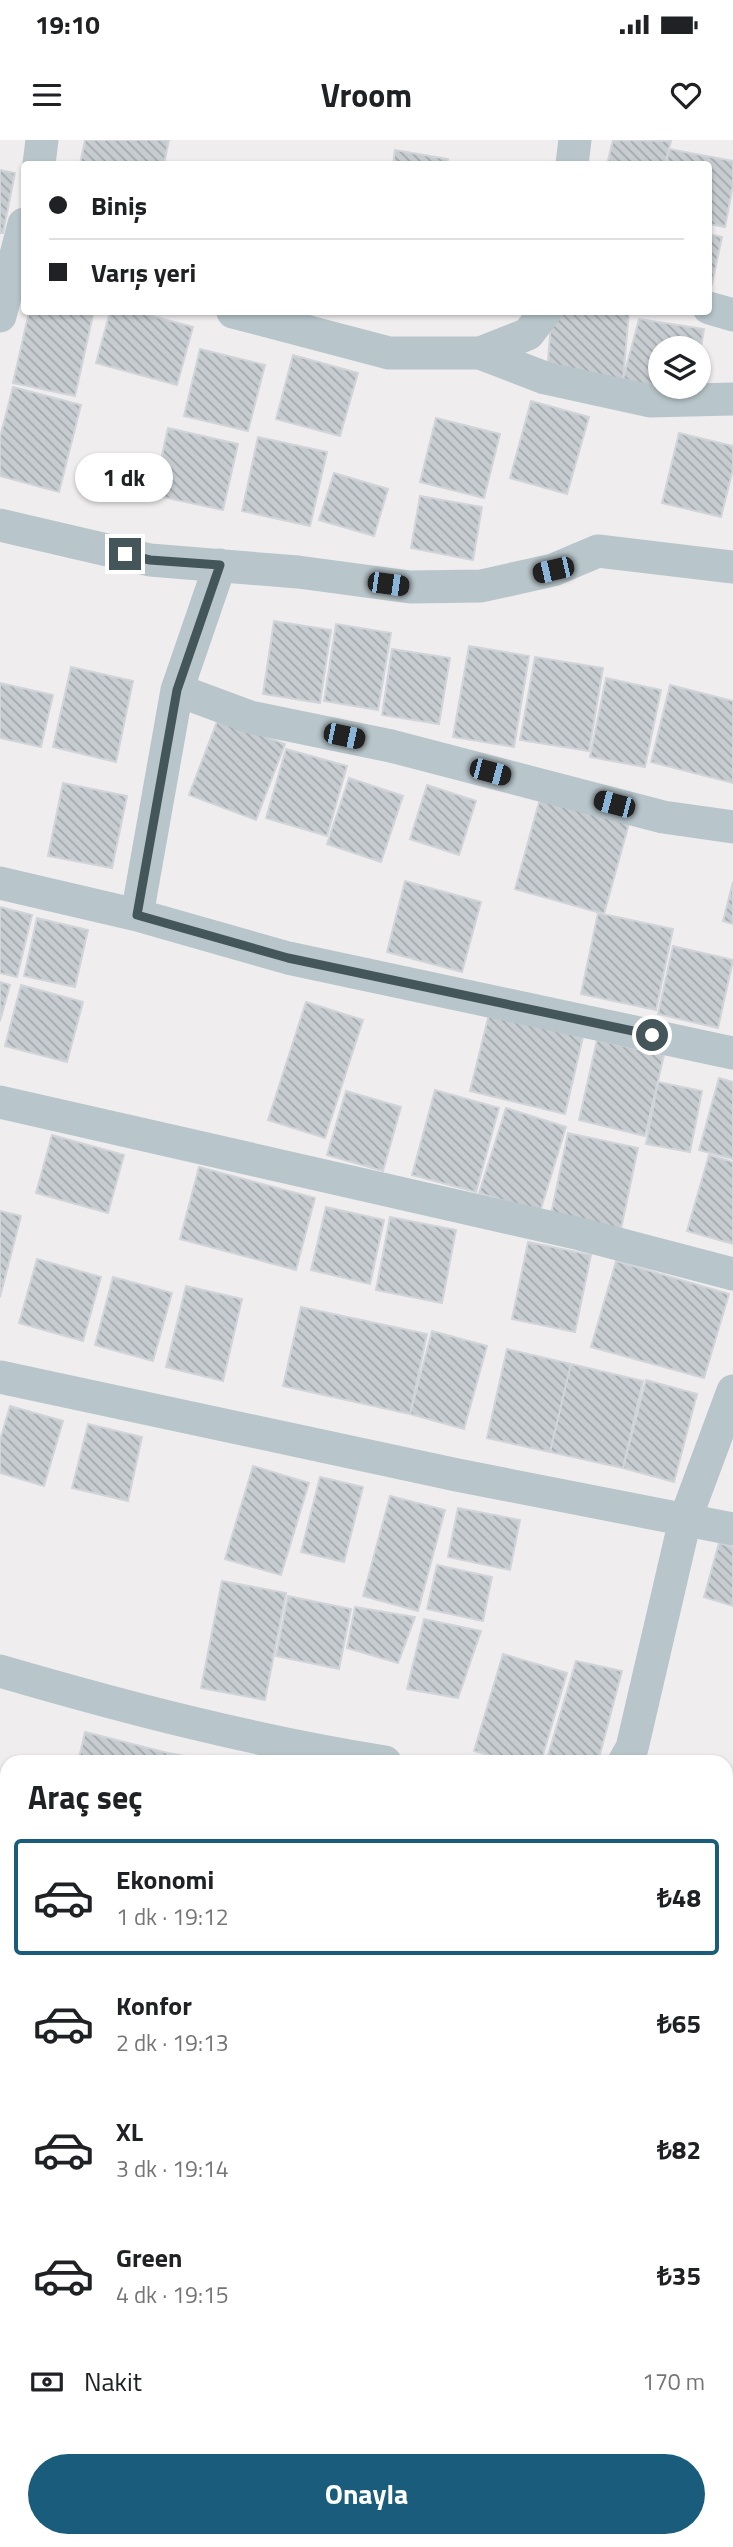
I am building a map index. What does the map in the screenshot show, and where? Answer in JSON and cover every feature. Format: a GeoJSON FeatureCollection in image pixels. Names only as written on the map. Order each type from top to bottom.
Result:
{"type":"FeatureCollection","features":[{"type":"Feature","properties":{"kind":"street"},"geometry":{"type":"LineString","coordinates":[[40,161],[43,140]]}},
{"type":"Feature","properties":{"kind":"street"},"geometry":{"type":"LineString","coordinates":[[572,161],[575,140]]}},
{"type":"Feature","properties":{"kind":"street"},"geometry":{"type":"LineString","coordinates":[[0,316],[19,264]]}},
{"type":"Feature","properties":{"kind":"street"},"geometry":{"type":"LineString","coordinates":[[712,309],[733,315]]}},
{"type":"Feature","properties":{"kind":"street"},"geometry":{"type":"LineString","coordinates":[[244,315],[389,353],[480,353],[545,378],[650,401],[733,399]]}},
{"type":"Feature","properties":{"kind":"street"},"geometry":{"type":"LineString","coordinates":[[480,353],[528,334],[543,315]]}},
{"type":"Feature","properties":{"kind":"street"},"geometry":{"type":"LineString","coordinates":[[0,526],[150,560],[220,565],[411,587],[481,586],[553,570],[598,551],[733,567]]}},
{"type":"Feature","properties":{"kind":"street"},"geometry":{"type":"LineString","coordinates":[[137,915],[177,690],[220,565]]}},
{"type":"Feature","properties":{"kind":"street"},"geometry":{"type":"LineString","coordinates":[[177,690],[250,717],[391,746],[663,817],[733,827]]}},
{"type":"Feature","properties":{"kind":"street"},"geometry":{"type":"LineString","coordinates":[[0,883],[137,915],[288,958],[733,1053]]}},
{"type":"Feature","properties":{"kind":"street"},"geometry":{"type":"LineString","coordinates":[[0,1102],[580,1234],[733,1274]]}},
{"type":"Feature","properties":{"kind":"street"},"geometry":{"type":"LineString","coordinates":[[0,1377],[457,1475],[733,1529]]}},
{"type":"Feature","properties":{"kind":"street"},"geometry":{"type":"LineString","coordinates":[[628,1755],[632,1748],[685,1520],[733,1391]]}},
{"type":"Feature","properties":{"kind":"street"},"geometry":{"type":"LineString","coordinates":[[0,1671],[134,1710],[297,1748],[341,1755]]}},
{"type":"Feature","properties":{"kind":"building"},"geometry":{"type":"Polygon","coordinates":[[[85,140],[169,140],[165,161],[81,161],[85,140]]]}},
{"type":"Feature","properties":{"kind":"building"},"geometry":{"type":"Polygon","coordinates":[[[613,140],[671,141],[666,161],[608,161],[613,140]]]}},
{"type":"Feature","properties":{"kind":"building"},"geometry":{"type":"Polygon","coordinates":[[[669,149],[733,161],[733,185],[725,227],[712,225],[712,161],[667,161],[669,149]]]}},
{"type":"Feature","properties":{"kind":"building"},"geometry":{"type":"Polygon","coordinates":[[[395,150],[448,159],[448,161],[393,161],[395,150]]]}},
{"type":"Feature","properties":{"kind":"building"},"geometry":{"type":"Polygon","coordinates":[[[0,170],[15,173],[3,233],[0,233],[0,170]]]}},
{"type":"Feature","properties":{"kind":"building"},"geometry":{"type":"Polygon","coordinates":[[[712,235],[722,237],[712,284],[712,235]]]}},
{"type":"Feature","properties":{"kind":"building"},"geometry":{"type":"Polygon","coordinates":[[[28,315],[93,315],[75,396],[13,383],[28,315]]]}},
{"type":"Feature","properties":{"kind":"building"},"geometry":{"type":"Polygon","coordinates":[[[109,315],[148,315],[193,327],[177,385],[96,363],[109,315]]]}},
{"type":"Feature","properties":{"kind":"building"},"geometry":{"type":"Polygon","coordinates":[[[552,315],[629,315],[623,379],[547,372],[552,315]]]}},
{"type":"Feature","properties":{"kind":"building"},"geometry":{"type":"Polygon","coordinates":[[[639,319],[704,329],[703,336],[648,336],[648,386],[623,379],[639,319]]]}},
{"type":"Feature","properties":{"kind":"building"},"geometry":{"type":"Polygon","coordinates":[[[200,349],[265,365],[248,431],[184,416],[200,349]]]}},
{"type":"Feature","properties":{"kind":"building"},"geometry":{"type":"Polygon","coordinates":[[[293,355],[358,373],[340,436],[276,419],[293,355]]]}},
{"type":"Feature","properties":{"kind":"building"},"geometry":{"type":"Polygon","coordinates":[[[13,387],[81,405],[59,492],[0,476],[0,437],[13,387]]]}},
{"type":"Feature","properties":{"kind":"building"},"geometry":{"type":"Polygon","coordinates":[[[531,401],[589,417],[567,494],[510,478],[531,401]]]}},
{"type":"Feature","properties":{"kind":"building"},"geometry":{"type":"Polygon","coordinates":[[[436,418],[500,434],[484,498],[420,482],[436,418]]]}},
{"type":"Feature","properties":{"kind":"building"},"geometry":{"type":"Polygon","coordinates":[[[168,428],[238,444],[223,510],[153,495],[168,428]]]}},
{"type":"Feature","properties":{"kind":"building"},"geometry":{"type":"Polygon","coordinates":[[[679,433],[733,446],[733,469],[721,517],[662,503],[679,433]]]}},
{"type":"Feature","properties":{"kind":"building"},"geometry":{"type":"Polygon","coordinates":[[[258,437],[327,452],[310,526],[242,511],[258,437]]]}},
{"type":"Feature","properties":{"kind":"building"},"geometry":{"type":"Polygon","coordinates":[[[334,473],[388,489],[374,536],[319,520],[334,473]]]}},
{"type":"Feature","properties":{"kind":"building"},"geometry":{"type":"Polygon","coordinates":[[[420,496],[482,507],[473,560],[411,548],[420,496]]]}},
{"type":"Feature","properties":{"kind":"building"},"geometry":{"type":"Polygon","coordinates":[[[274,621],[331,630],[320,703],[263,694],[274,621]]]}},
{"type":"Feature","properties":{"kind":"building"},"geometry":{"type":"Polygon","coordinates":[[[336,624],[391,633],[378,710],[324,701],[336,624]]]}},
{"type":"Feature","properties":{"kind":"building"},"geometry":{"type":"Polygon","coordinates":[[[469,646],[529,656],[514,747],[453,737],[469,646]]]}},
{"type":"Feature","properties":{"kind":"building"},"geometry":{"type":"Polygon","coordinates":[[[392,649],[450,658],[439,724],[382,715],[392,649]]]}},
{"type":"Feature","properties":{"kind":"building"},"geometry":{"type":"Polygon","coordinates":[[[535,657],[603,668],[589,751],[520,740],[535,657]]]}},
{"type":"Feature","properties":{"kind":"building"},"geometry":{"type":"Polygon","coordinates":[[[71,667],[133,681],[116,762],[53,747],[71,667]]]}},
{"type":"Feature","properties":{"kind":"building"},"geometry":{"type":"Polygon","coordinates":[[[606,678],[661,690],[645,767],[590,757],[606,678]]]}},
{"type":"Feature","properties":{"kind":"building"},"geometry":{"type":"Polygon","coordinates":[[[0,683],[53,695],[41,747],[0,738],[0,683]]]}},
{"type":"Feature","properties":{"kind":"building"},"geometry":{"type":"Polygon","coordinates":[[[670,685],[733,701],[733,783],[651,762],[670,685]]]}},
{"type":"Feature","properties":{"kind":"building"},"geometry":{"type":"Polygon","coordinates":[[[218,719],[285,744],[256,820],[189,795],[218,719]]]}},
{"type":"Feature","properties":{"kind":"building"},"geometry":{"type":"Polygon","coordinates":[[[286,749],[347,766],[327,836],[266,818],[286,749]]]}},
{"type":"Feature","properties":{"kind":"building"},"geometry":{"type":"Polygon","coordinates":[[[349,778],[403,796],[381,862],[327,844],[349,778]]]}},
{"type":"Feature","properties":{"kind":"building"},"geometry":{"type":"Polygon","coordinates":[[[63,783],[127,796],[112,868],[48,856],[63,783]]]}},
{"type":"Feature","properties":{"kind":"building"},"geometry":{"type":"Polygon","coordinates":[[[427,785],[476,801],[459,855],[410,839],[427,785]]]}},
{"type":"Feature","properties":{"kind":"building"},"geometry":{"type":"Polygon","coordinates":[[[541,795],[630,820],[604,914],[515,889],[541,795]]]}},
{"type":"Feature","properties":{"kind":"building"},"geometry":{"type":"Polygon","coordinates":[[[405,881],[481,902],[462,972],[387,952],[405,881]]]}},
{"type":"Feature","properties":{"kind":"building"},"geometry":{"type":"Polygon","coordinates":[[[733,882],[733,924],[723,921],[733,882]]]}},
{"type":"Feature","properties":{"kind":"building"},"geometry":{"type":"Polygon","coordinates":[[[0,907],[32,915],[17,977],[0,973],[0,907]]]}},
{"type":"Feature","properties":{"kind":"building"},"geometry":{"type":"Polygon","coordinates":[[[598,913],[673,929],[656,1010],[581,994],[598,913]]]}},
{"type":"Feature","properties":{"kind":"building"},"geometry":{"type":"Polygon","coordinates":[[[37,918],[88,930],[75,987],[24,976],[37,918]]]}},
{"type":"Feature","properties":{"kind":"building"},"geometry":{"type":"Polygon","coordinates":[[[673,946],[733,960],[718,1028],[658,1014],[673,946]]]}},
{"type":"Feature","properties":{"kind":"building"},"geometry":{"type":"Polygon","coordinates":[[[0,982],[10,985],[0,1021],[0,982]]]}},
{"type":"Feature","properties":{"kind":"building"},"geometry":{"type":"Polygon","coordinates":[[[21,985],[83,1002],[67,1062],[5,1046],[21,985]]]}},
{"type":"Feature","properties":{"kind":"building"},"geometry":{"type":"Polygon","coordinates":[[[306,1002],[363,1020],[325,1138],[268,1120],[306,1002]]]}},
{"type":"Feature","properties":{"kind":"building"},"geometry":{"type":"Polygon","coordinates":[[[489,1014],[583,1037],[565,1114],[470,1091],[489,1014]]]}},
{"type":"Feature","properties":{"kind":"building"},"geometry":{"type":"Polygon","coordinates":[[[597,1040],[664,1055],[645,1136],[579,1120],[597,1040]]]}},
{"type":"Feature","properties":{"kind":"building"},"geometry":{"type":"Polygon","coordinates":[[[719,1078],[733,1082],[733,1159],[699,1150],[719,1078]]]}},
{"type":"Feature","properties":{"kind":"building"},"geometry":{"type":"Polygon","coordinates":[[[658,1082],[702,1091],[690,1152],[646,1144],[658,1082]]]}},
{"type":"Feature","properties":{"kind":"building"},"geometry":{"type":"Polygon","coordinates":[[[435,1090],[499,1108],[476,1192],[412,1175],[435,1090]]]}},
{"type":"Feature","properties":{"kind":"building"},"geometry":{"type":"Polygon","coordinates":[[[346,1091],[401,1107],[383,1171],[327,1155],[346,1091]]]}},
{"type":"Feature","properties":{"kind":"building"},"geometry":{"type":"Polygon","coordinates":[[[506,1108],[566,1127],[540,1212],[479,1193],[506,1108]]]}},
{"type":"Feature","properties":{"kind":"building"},"geometry":{"type":"Polygon","coordinates":[[[568,1133],[638,1148],[621,1229],[551,1214],[568,1133]]]}},
{"type":"Feature","properties":{"kind":"building"},"geometry":{"type":"Polygon","coordinates":[[[52,1135],[124,1155],[108,1213],[36,1193],[52,1135]]]}},
{"type":"Feature","properties":{"kind":"building"},"geometry":{"type":"Polygon","coordinates":[[[709,1155],[733,1162],[733,1244],[687,1231],[709,1155]]]}},
{"type":"Feature","properties":{"kind":"building"},"geometry":{"type":"Polygon","coordinates":[[[199,1167],[315,1198],[296,1270],[180,1239],[199,1167]]]}},
{"type":"Feature","properties":{"kind":"building"},"geometry":{"type":"Polygon","coordinates":[[[326,1207],[384,1220],[370,1284],[311,1270],[326,1207]]]}},
{"type":"Feature","properties":{"kind":"building"},"geometry":{"type":"Polygon","coordinates":[[[0,1211],[21,1216],[0,1297],[0,1211]]]}},
{"type":"Feature","properties":{"kind":"building"},"geometry":{"type":"Polygon","coordinates":[[[390,1217],[456,1230],[442,1303],[376,1290],[390,1217]]]}},
{"type":"Feature","properties":{"kind":"building"},"geometry":{"type":"Polygon","coordinates":[[[528,1242],[591,1255],[575,1332],[512,1319],[528,1242]]]}},
{"type":"Feature","properties":{"kind":"building"},"geometry":{"type":"Polygon","coordinates":[[[37,1259],[101,1277],[83,1341],[19,1323],[37,1259]]]}},
{"type":"Feature","properties":{"kind":"building"},"geometry":{"type":"Polygon","coordinates":[[[616,1261],[729,1294],[704,1378],[591,1347],[616,1261]]]}},
{"type":"Feature","properties":{"kind":"building"},"geometry":{"type":"Polygon","coordinates":[[[113,1277],[172,1293],[153,1361],[95,1345],[113,1277]]]}},
{"type":"Feature","properties":{"kind":"building"},"geometry":{"type":"Polygon","coordinates":[[[186,1286],[242,1299],[223,1381],[166,1367],[186,1286]]]}},
{"type":"Feature","properties":{"kind":"building"},"geometry":{"type":"Polygon","coordinates":[[[301,1307],[427,1334],[410,1414],[283,1386],[301,1307]]]}},
{"type":"Feature","properties":{"kind":"building"},"geometry":{"type":"Polygon","coordinates":[[[432,1331],[487,1346],[464,1429],[410,1414],[432,1331]]]}},
{"type":"Feature","properties":{"kind":"building"},"geometry":{"type":"Polygon","coordinates":[[[507,1349],[571,1364],[550,1452],[487,1438],[507,1349]]]}},
{"type":"Feature","properties":{"kind":"building"},"geometry":{"type":"Polygon","coordinates":[[[571,1364],[643,1381],[623,1468],[550,1452],[571,1364]]]}},
{"type":"Feature","properties":{"kind":"building"},"geometry":{"type":"Polygon","coordinates":[[[646,1380],[697,1394],[674,1482],[623,1468],[646,1380]]]}},
{"type":"Feature","properties":{"kind":"building"},"geometry":{"type":"Polygon","coordinates":[[[10,1406],[63,1421],[44,1486],[0,1473],[0,1440],[10,1406]]]}},
{"type":"Feature","properties":{"kind":"building"},"geometry":{"type":"Polygon","coordinates":[[[88,1424],[142,1437],[128,1501],[72,1488],[88,1424]]]}},
{"type":"Feature","properties":{"kind":"building"},"geometry":{"type":"Polygon","coordinates":[[[253,1466],[309,1483],[281,1575],[225,1559],[253,1466]]]}},
{"type":"Feature","properties":{"kind":"building"},"geometry":{"type":"Polygon","coordinates":[[[320,1477],[363,1487],[344,1562],[301,1552],[320,1477]]]}},
{"type":"Feature","properties":{"kind":"building"},"geometry":{"type":"Polygon","coordinates":[[[390,1496],[445,1510],[418,1611],[363,1596],[390,1496]]]}},
{"type":"Feature","properties":{"kind":"building"},"geometry":{"type":"Polygon","coordinates":[[[458,1508],[520,1520],[510,1570],[448,1557],[458,1508]]]}},
{"type":"Feature","properties":{"kind":"building"},"geometry":{"type":"Polygon","coordinates":[[[719,1543],[733,1547],[733,1606],[704,1597],[719,1543]]]}},
{"type":"Feature","properties":{"kind":"building"},"geometry":{"type":"Polygon","coordinates":[[[437,1565],[492,1577],[483,1621],[427,1609],[437,1565]]]}},
{"type":"Feature","properties":{"kind":"building"},"geometry":{"type":"Polygon","coordinates":[[[222,1581],[286,1593],[265,1700],[201,1688],[222,1581]]]}},
{"type":"Feature","properties":{"kind":"building"},"geometry":{"type":"Polygon","coordinates":[[[288,1596],[351,1609],[339,1669],[276,1656],[288,1596]]]}},
{"type":"Feature","properties":{"kind":"building"},"geometry":{"type":"Polygon","coordinates":[[[355,1607],[415,1617],[398,1663],[347,1648],[355,1607]]]}},
{"type":"Feature","properties":{"kind":"building"},"geometry":{"type":"Polygon","coordinates":[[[424,1619],[481,1631],[458,1698],[407,1689],[424,1619]]]}},
{"type":"Feature","properties":{"kind":"building"},"geometry":{"type":"Polygon","coordinates":[[[503,1654],[567,1673],[543,1755],[489,1755],[474,1751],[503,1654]]]}},
{"type":"Feature","properties":{"kind":"building"},"geometry":{"type":"Polygon","coordinates":[[[576,1661],[622,1671],[600,1755],[548,1755],[576,1661]]]}},
{"type":"Feature","properties":{"kind":"building"},"geometry":{"type":"Polygon","coordinates":[[[85,1732],[168,1753],[168,1755],[80,1755],[85,1732]]]}},
{"type":"Feature","properties":{"kind":"route"},"geometry":{"type":"LineString","coordinates":[[125,554],[150,560],[220,565],[177,690],[137,915],[288,958],[652,1035]]}}]}
